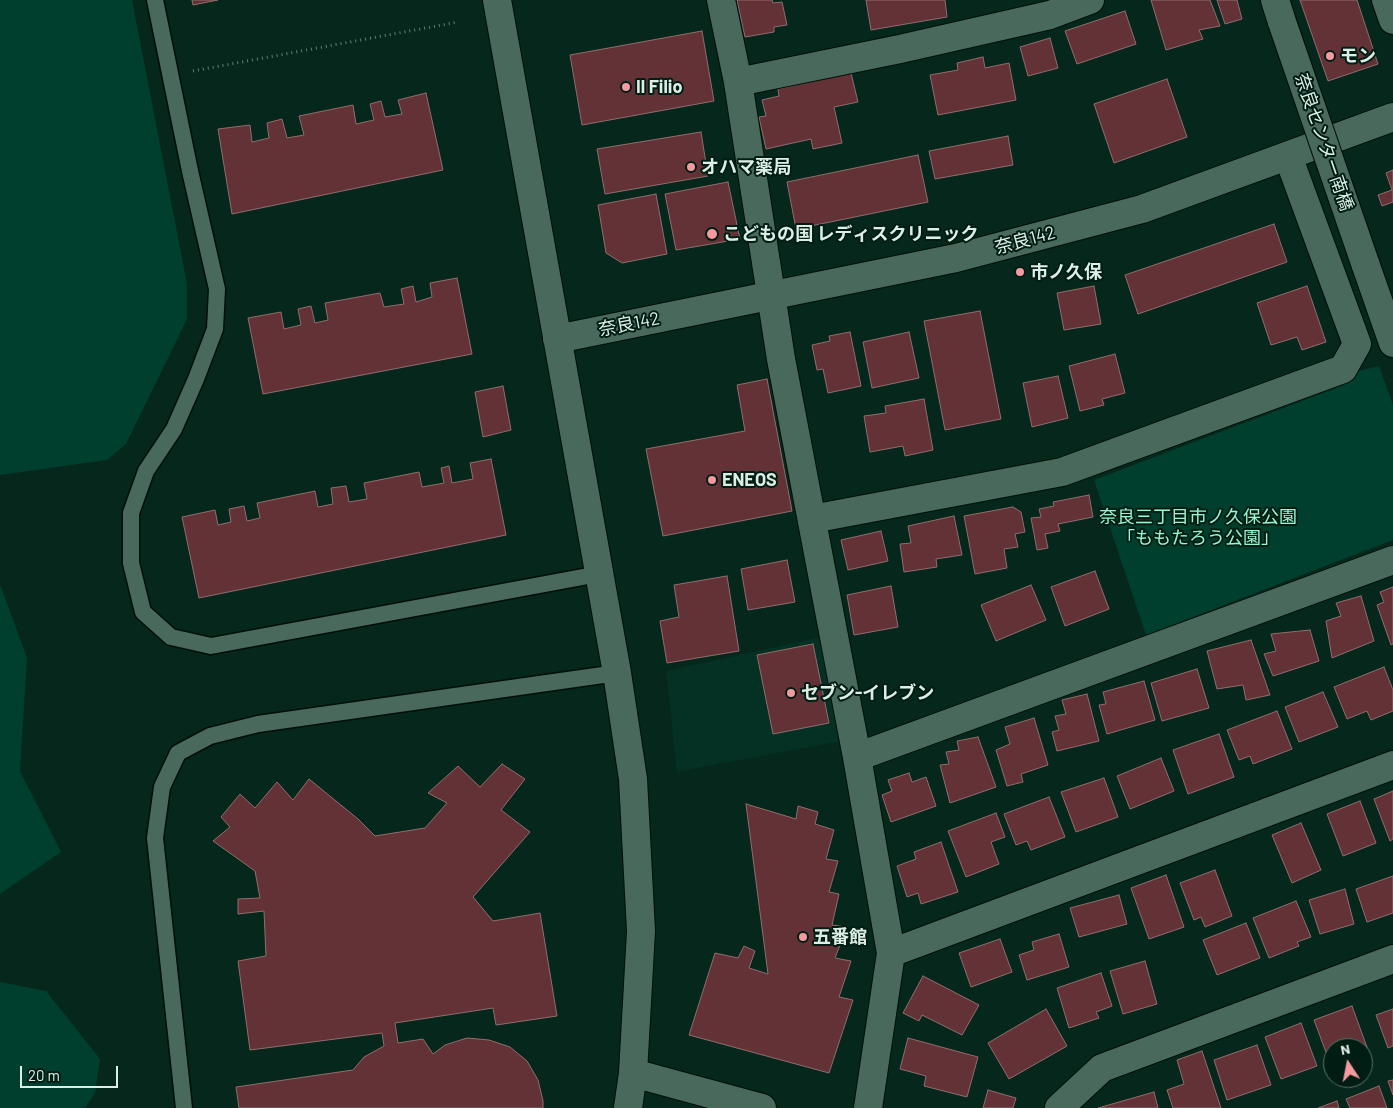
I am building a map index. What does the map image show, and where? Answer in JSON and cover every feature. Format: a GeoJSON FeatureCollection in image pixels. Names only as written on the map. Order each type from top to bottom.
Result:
{"type":"FeatureCollection","features":[{"type":"Feature","properties":{"kind":"street"},"geometry":{"type":"LineString","coordinates":[[497,0],[617,673],[633,779],[641,931],[633,1073],[628,1108]]}},
{"type":"Feature","properties":{"kind":"street"},"geometry":{"type":"LineString","coordinates":[[722,0],[738,82],[781,359],[857,758],[891,953],[868,1108]]}},
{"type":"Feature","properties":{"kind":"street"},"geometry":{"type":"LineString","coordinates":[[738,82],[900,49],[1050,15],[1090,0]]}},
{"type":"Feature","properties":{"kind":"street"},"geometry":{"type":"LineString","coordinates":[[1386,0],[1393,20]]}},
{"type":"Feature","properties":{"kind":"street","name":"奈良センター南橋"},"geometry":{"type":"LineString","coordinates":[[1279,11],[1393,343]]}},
{"type":"Feature","properties":{"kind":"street","name":"奈良142"},"geometry":{"type":"LineString","coordinates":[[557,339],[956,258],[1142,209],[1393,117]]}},
{"type":"Feature","properties":{"kind":"street"},"geometry":{"type":"LineString","coordinates":[[812,519],[1062,472],[1343,369],[1357,344],[1288,156]]}},
{"type":"Feature","properties":{"kind":"street"},"geometry":{"type":"LineString","coordinates":[[1357,344],[1393,347]]}},
{"type":"Feature","properties":{"kind":"street"},"geometry":{"type":"LineString","coordinates":[[857,758],[1393,560]]}},
{"type":"Feature","properties":{"kind":"street"},"geometry":{"type":"LineString","coordinates":[[891,953],[1393,765]]}},
{"type":"Feature","properties":{"kind":"street"},"geometry":{"type":"LineString","coordinates":[[1059,1108],[1102,1068],[1393,959]]}},
{"type":"Feature","properties":{"kind":"street"},"geometry":{"type":"LineString","coordinates":[[633,1073],[762,1108]]}},
{"type":"Feature","properties":{"kind":"lane"},"geometry":{"type":"LineString","coordinates":[[155,0],[190,171],[217,289],[215,329],[196,379],[174,429],[146,472],[131,513],[131,563],[143,612],[171,637],[211,646],[599,574]]}},
{"type":"Feature","properties":{"kind":"lane"},"geometry":{"type":"LineString","coordinates":[[184,1108],[155,838],[162,787],[178,753],[210,736],[258,724],[617,673]]}},
{"type":"Feature","properties":{"kind":"path"},"geometry":{"type":"LineString","coordinates":[[171,75],[458,22]]}},
{"type":"Feature","properties":{"kind":"shaded area"},"geometry":{"type":"Polygon","coordinates":[[[821,637],[841,741],[677,772],[666,671],[821,637]]]}},
{"type":"Feature","properties":{"kind":"green space"},"geometry":{"type":"Polygon","coordinates":[[[0,0],[132,0],[187,284],[187,319],[126,444],[107,460],[0,475],[0,0]]]}},
{"type":"Feature","properties":{"kind":"green space","name":"奈良三丁目市ノ久保公園 「ももたろう公園」"},"geometry":{"type":"Polygon","coordinates":[[[1379,366],[1393,405],[1393,540],[1146,635],[1094,480],[1344,385],[1355,372],[1379,366]]]}},
{"type":"Feature","properties":{"kind":"green space"},"geometry":{"type":"Polygon","coordinates":[[[0,584],[27,658],[20,771],[61,852],[0,894],[0,584]]]}},
{"type":"Feature","properties":{"kind":"green space"},"geometry":{"type":"Polygon","coordinates":[[[0,982],[46,991],[100,1059],[95,1093],[85,1108],[0,1108],[0,982]]]}},
{"type":"Feature","properties":{"kind":"building"},"geometry":{"type":"Polygon","coordinates":[[[192,0],[218,0],[193,5],[192,0]]]}},
{"type":"Feature","properties":{"kind":"building"},"geometry":{"type":"Polygon","coordinates":[[[737,0],[772,0],[773,3],[782,2],[787,25],[774,27],[774,32],[745,37],[737,0]]]}},
{"type":"Feature","properties":{"kind":"building"},"geometry":{"type":"Polygon","coordinates":[[[866,0],[945,0],[947,17],[871,30],[866,0]]]}},
{"type":"Feature","properties":{"kind":"building"},"geometry":{"type":"Polygon","coordinates":[[[1151,0],[1210,0],[1220,26],[1199,30],[1203,39],[1166,50],[1151,0]]]}},
{"type":"Feature","properties":{"kind":"building"},"geometry":{"type":"Polygon","coordinates":[[[1217,0],[1237,0],[1242,19],[1225,24],[1217,0]]]}},
{"type":"Feature","properties":{"kind":"building"},"geometry":{"type":"Polygon","coordinates":[[[1300,0],[1357,0],[1378,64],[1328,81],[1300,0]]]}},
{"type":"Feature","properties":{"kind":"building"},"geometry":{"type":"Polygon","coordinates":[[[1125,11],[1136,44],[1077,64],[1065,31],[1125,11]]]}},
{"type":"Feature","properties":{"kind":"building"},"geometry":{"type":"Polygon","coordinates":[[[702,31],[714,101],[582,125],[570,55],[702,31]]]}},
{"type":"Feature","properties":{"kind":"building"},"geometry":{"type":"Polygon","coordinates":[[[1050,38],[1058,68],[1028,76],[1020,47],[1050,38]]]}},
{"type":"Feature","properties":{"kind":"building"},"geometry":{"type":"Polygon","coordinates":[[[983,57],[985,68],[1009,63],[1016,100],[938,115],[930,75],[958,70],[957,63],[983,57]]]}},
{"type":"Feature","properties":{"kind":"building"},"geometry":{"type":"Polygon","coordinates":[[[851,73],[858,102],[834,107],[842,143],[813,149],[811,139],[766,149],[759,117],[766,116],[762,100],[779,96],[778,89],[851,73]]]}},
{"type":"Feature","properties":{"kind":"building"},"geometry":{"type":"Polygon","coordinates":[[[1167,79],[1187,137],[1114,163],[1094,104],[1167,79]]]}},
{"type":"Feature","properties":{"kind":"building"},"geometry":{"type":"Polygon","coordinates":[[[426,93],[443,170],[232,214],[218,129],[250,125],[252,142],[269,138],[267,123],[282,119],[287,138],[304,135],[299,116],[353,105],[356,124],[374,120],[370,104],[381,101],[385,117],[402,114],[398,100],[426,93]]]}},
{"type":"Feature","properties":{"kind":"building"},"geometry":{"type":"Polygon","coordinates":[[[701,132],[708,176],[605,194],[597,149],[701,132]]]}},
{"type":"Feature","properties":{"kind":"building"},"geometry":{"type":"Polygon","coordinates":[[[1008,136],[1013,165],[935,179],[929,151],[1008,136]]]}},
{"type":"Feature","properties":{"kind":"building"},"geometry":{"type":"Polygon","coordinates":[[[918,155],[928,202],[796,229],[787,182],[918,155]]]}},
{"type":"Feature","properties":{"kind":"building"},"geometry":{"type":"Polygon","coordinates":[[[1393,170],[1393,202],[1382,206],[1378,195],[1392,190],[1386,173],[1393,170]]]}},
{"type":"Feature","properties":{"kind":"building"},"geometry":{"type":"Polygon","coordinates":[[[728,182],[740,239],[676,250],[665,194],[728,182]]]}},
{"type":"Feature","properties":{"kind":"building"},"geometry":{"type":"Polygon","coordinates":[[[656,194],[667,254],[622,263],[606,253],[598,205],[656,194]]]}},
{"type":"Feature","properties":{"kind":"building"},"geometry":{"type":"Polygon","coordinates":[[[1274,224],[1287,262],[1138,314],[1125,275],[1274,224]]]}},
{"type":"Feature","properties":{"kind":"building"},"geometry":{"type":"Polygon","coordinates":[[[457,278],[472,354],[263,394],[248,318],[281,312],[284,329],[301,325],[298,309],[311,306],[315,323],[328,320],[325,303],[380,293],[384,307],[404,304],[401,289],[413,286],[416,302],[432,297],[430,283],[457,278]]]}},
{"type":"Feature","properties":{"kind":"building"},"geometry":{"type":"Polygon","coordinates":[[[1094,286],[1101,324],[1064,330],[1057,293],[1094,286]]]}},
{"type":"Feature","properties":{"kind":"building"},"geometry":{"type":"Polygon","coordinates":[[[1307,286],[1326,342],[1302,350],[1297,337],[1271,345],[1257,303],[1307,286]]]}},
{"type":"Feature","properties":{"kind":"building"},"geometry":{"type":"Polygon","coordinates":[[[980,311],[1001,419],[945,430],[924,321],[980,311]]]}},
{"type":"Feature","properties":{"kind":"building"},"geometry":{"type":"Polygon","coordinates":[[[850,332],[861,386],[828,393],[823,369],[817,370],[812,345],[830,341],[829,336],[850,332]]]}},
{"type":"Feature","properties":{"kind":"building"},"geometry":{"type":"Polygon","coordinates":[[[909,332],[919,378],[872,388],[863,342],[909,332]]]}},
{"type":"Feature","properties":{"kind":"building"},"geometry":{"type":"Polygon","coordinates":[[[1115,354],[1125,393],[1102,399],[1104,405],[1080,411],[1069,366],[1115,354]]]}},
{"type":"Feature","properties":{"kind":"building"},"geometry":{"type":"Polygon","coordinates":[[[1058,376],[1068,418],[1032,427],[1023,383],[1058,376]]]}},
{"type":"Feature","properties":{"kind":"building"},"geometry":{"type":"Polygon","coordinates":[[[767,379],[792,511],[663,536],[646,449],[745,431],[737,385],[767,379]]]}},
{"type":"Feature","properties":{"kind":"building"},"geometry":{"type":"Polygon","coordinates":[[[503,386],[511,430],[483,437],[475,392],[503,386]]]}},
{"type":"Feature","properties":{"kind":"building"},"geometry":{"type":"Polygon","coordinates":[[[924,399],[933,450],[905,456],[903,446],[870,452],[864,416],[886,413],[885,406],[924,399]]]}},
{"type":"Feature","properties":{"kind":"building"},"geometry":{"type":"Polygon","coordinates":[[[491,459],[506,535],[199,598],[182,517],[215,510],[218,525],[231,522],[229,509],[244,506],[247,521],[260,518],[257,503],[315,491],[318,507],[333,504],[331,488],[346,486],[349,502],[367,499],[364,483],[419,472],[422,487],[444,483],[441,468],[449,466],[452,483],[473,479],[470,463],[491,459]]]}},
{"type":"Feature","properties":{"kind":"building"},"geometry":{"type":"Polygon","coordinates":[[[1089,495],[1093,517],[1058,524],[1060,531],[1045,534],[1048,548],[1037,550],[1031,518],[1041,517],[1039,509],[1054,506],[1053,502],[1089,495]]]}},
{"type":"Feature","properties":{"kind":"building"},"geometry":{"type":"Polygon","coordinates":[[[1013,507],[1021,512],[1025,532],[1015,534],[1018,547],[1004,549],[1007,568],[975,574],[964,516],[1013,507]]]}},
{"type":"Feature","properties":{"kind":"building"},"geometry":{"type":"Polygon","coordinates":[[[954,516],[962,555],[936,559],[937,567],[904,572],[900,544],[911,543],[908,526],[954,516]]]}},
{"type":"Feature","properties":{"kind":"building"},"geometry":{"type":"Polygon","coordinates":[[[881,531],[888,561],[848,570],[841,540],[881,531]]]}},
{"type":"Feature","properties":{"kind":"building"},"geometry":{"type":"Polygon","coordinates":[[[787,560],[795,602],[748,610],[741,569],[787,560]]]}},
{"type":"Feature","properties":{"kind":"building"},"geometry":{"type":"Polygon","coordinates":[[[1095,571],[1109,609],[1065,626],[1051,587],[1095,571]]]}},
{"type":"Feature","properties":{"kind":"building"},"geometry":{"type":"Polygon","coordinates":[[[727,576],[739,651],[667,663],[660,621],[679,617],[674,585],[727,576]]]}},
{"type":"Feature","properties":{"kind":"building"},"geometry":{"type":"Polygon","coordinates":[[[1031,585],[1046,620],[996,641],[981,605],[1031,585]]]}},
{"type":"Feature","properties":{"kind":"building"},"geometry":{"type":"Polygon","coordinates":[[[891,586],[898,627],[854,635],[847,595],[891,586]]]}},
{"type":"Feature","properties":{"kind":"building"},"geometry":{"type":"Polygon","coordinates":[[[1393,587],[1393,644],[1391,645],[1377,605],[1384,602],[1380,592],[1393,587]]]}},
{"type":"Feature","properties":{"kind":"building"},"geometry":{"type":"Polygon","coordinates":[[[1361,596],[1374,641],[1332,658],[1326,621],[1341,616],[1336,603],[1361,596]]]}},
{"type":"Feature","properties":{"kind":"building"},"geometry":{"type":"Polygon","coordinates":[[[1310,630],[1319,661],[1273,676],[1264,654],[1276,651],[1271,634],[1310,630]]]}},
{"type":"Feature","properties":{"kind":"building"},"geometry":{"type":"Polygon","coordinates":[[[1251,640],[1270,695],[1246,700],[1243,685],[1217,689],[1207,651],[1251,640]]]}},
{"type":"Feature","properties":{"kind":"building"},"geometry":{"type":"Polygon","coordinates":[[[813,644],[829,723],[773,734],[757,655],[813,644]]]}},
{"type":"Feature","properties":{"kind":"building"},"geometry":{"type":"Polygon","coordinates":[[[1384,667],[1393,690],[1393,711],[1371,720],[1367,711],[1347,719],[1334,687],[1384,667]]]}},
{"type":"Feature","properties":{"kind":"building"},"geometry":{"type":"Polygon","coordinates":[[[1197,669],[1209,708],[1162,721],[1151,683],[1197,669]]]}},
{"type":"Feature","properties":{"kind":"building"},"geometry":{"type":"Polygon","coordinates":[[[1144,681],[1155,720],[1107,734],[1099,705],[1106,704],[1103,692],[1144,681]]]}},
{"type":"Feature","properties":{"kind":"building"},"geometry":{"type":"Polygon","coordinates":[[[1323,692],[1338,727],[1299,742],[1285,707],[1323,692]]]}},
{"type":"Feature","properties":{"kind":"building"},"geometry":{"type":"Polygon","coordinates":[[[1087,694],[1099,741],[1057,751],[1052,732],[1059,730],[1055,716],[1066,714],[1062,700],[1087,694]]]}},
{"type":"Feature","properties":{"kind":"building"},"geometry":{"type":"Polygon","coordinates":[[[1277,711],[1292,749],[1253,764],[1250,756],[1239,760],[1227,730],[1277,711]]]}},
{"type":"Feature","properties":{"kind":"building"},"geometry":{"type":"Polygon","coordinates":[[[1034,718],[1048,765],[1021,774],[1023,782],[1007,786],[996,750],[1010,744],[1005,727],[1034,718]]]}},
{"type":"Feature","properties":{"kind":"building"},"geometry":{"type":"Polygon","coordinates":[[[1219,734],[1234,777],[1188,794],[1173,750],[1219,734]]]}},
{"type":"Feature","properties":{"kind":"building"},"geometry":{"type":"Polygon","coordinates":[[[978,737],[996,787],[950,803],[940,765],[949,764],[946,752],[959,750],[957,741],[978,737]]]}},
{"type":"Feature","properties":{"kind":"building"},"geometry":{"type":"Polygon","coordinates":[[[1161,758],[1174,791],[1130,809],[1117,776],[1161,758]]]}},
{"type":"Feature","properties":{"kind":"building"},"geometry":{"type":"Polygon","coordinates":[[[502,764],[525,779],[501,810],[530,832],[473,897],[493,921],[540,913],[557,1016],[496,1025],[493,1008],[395,1023],[398,1043],[423,1039],[433,1054],[445,1045],[467,1038],[489,1040],[510,1047],[527,1061],[538,1080],[543,1108],[239,1108],[236,1087],[353,1070],[364,1057],[384,1046],[382,1033],[250,1050],[238,961],[266,956],[264,911],[238,914],[238,899],[260,898],[255,871],[213,841],[230,827],[221,817],[240,794],[255,808],[277,782],[293,800],[309,779],[358,819],[375,836],[425,828],[447,803],[428,793],[458,766],[480,787],[502,764]]]}},
{"type":"Feature","properties":{"kind":"building"},"geometry":{"type":"Polygon","coordinates":[[[909,773],[912,782],[926,777],[936,806],[891,822],[882,795],[892,791],[888,780],[909,773]]]}},
{"type":"Feature","properties":{"kind":"building"},"geometry":{"type":"Polygon","coordinates":[[[1104,778],[1118,817],[1076,832],[1061,792],[1104,778]]]}},
{"type":"Feature","properties":{"kind":"building"},"geometry":{"type":"Polygon","coordinates":[[[1393,791],[1393,839],[1390,841],[1374,799],[1393,791]]]}},
{"type":"Feature","properties":{"kind":"building"},"geometry":{"type":"Polygon","coordinates":[[[1049,797],[1065,837],[1031,850],[1027,841],[1016,845],[1004,814],[1049,797]]]}},
{"type":"Feature","properties":{"kind":"building"},"geometry":{"type":"Polygon","coordinates":[[[1360,801],[1376,843],[1343,856],[1327,814],[1360,801]]]}},
{"type":"Feature","properties":{"kind":"building","name":"五番館"},"geometry":{"type":"Polygon","coordinates":[[[746,804],[796,819],[798,806],[818,812],[815,824],[834,830],[826,859],[838,861],[829,892],[839,894],[832,925],[847,927],[835,958],[851,961],[839,997],[853,1000],[829,1073],[689,1035],[715,953],[738,958],[744,946],[755,951],[749,968],[768,974],[746,804]]]}},
{"type":"Feature","properties":{"kind":"building"},"geometry":{"type":"Polygon","coordinates":[[[996,813],[1005,837],[991,842],[999,864],[966,877],[948,831],[996,813]]]}},
{"type":"Feature","properties":{"kind":"building"},"geometry":{"type":"Polygon","coordinates":[[[1301,823],[1321,870],[1292,883],[1272,835],[1301,823]]]}},
{"type":"Feature","properties":{"kind":"building"},"geometry":{"type":"Polygon","coordinates":[[[941,842],[958,892],[921,904],[918,893],[907,897],[897,866],[916,859],[914,852],[941,842]]]}},
{"type":"Feature","properties":{"kind":"building"},"geometry":{"type":"Polygon","coordinates":[[[1215,870],[1232,916],[1205,927],[1201,917],[1194,920],[1180,883],[1215,870]]]}},
{"type":"Feature","properties":{"kind":"building"},"geometry":{"type":"Polygon","coordinates":[[[1166,875],[1184,927],[1149,939],[1131,888],[1166,875]]]}},
{"type":"Feature","properties":{"kind":"building"},"geometry":{"type":"Polygon","coordinates":[[[1393,876],[1393,913],[1367,922],[1356,889],[1393,876]]]}},
{"type":"Feature","properties":{"kind":"building"},"geometry":{"type":"Polygon","coordinates":[[[1345,889],[1354,924],[1320,934],[1309,900],[1345,889]]]}},
{"type":"Feature","properties":{"kind":"building"},"geometry":{"type":"Polygon","coordinates":[[[1119,895],[1127,924],[1079,937],[1070,908],[1119,895]]]}},
{"type":"Feature","properties":{"kind":"building"},"geometry":{"type":"Polygon","coordinates":[[[1296,901],[1311,937],[1297,942],[1299,946],[1269,958],[1253,918],[1296,901]]]}},
{"type":"Feature","properties":{"kind":"building"},"geometry":{"type":"Polygon","coordinates":[[[1246,923],[1260,958],[1217,975],[1203,940],[1246,923]]]}},
{"type":"Feature","properties":{"kind":"building"},"geometry":{"type":"Polygon","coordinates":[[[1059,934],[1069,967],[1027,980],[1019,955],[1034,950],[1032,942],[1059,934]]]}},
{"type":"Feature","properties":{"kind":"building"},"geometry":{"type":"Polygon","coordinates":[[[1000,939],[1012,972],[971,987],[959,953],[1000,939]]]}},
{"type":"Feature","properties":{"kind":"building"},"geometry":{"type":"Polygon","coordinates":[[[1145,961],[1157,1004],[1123,1014],[1110,971],[1145,961]]]}},
{"type":"Feature","properties":{"kind":"building"},"geometry":{"type":"Polygon","coordinates":[[[1101,973],[1112,1006],[1096,1012],[1099,1018],[1069,1028],[1057,988],[1101,973]]]}},
{"type":"Feature","properties":{"kind":"building"},"geometry":{"type":"Polygon","coordinates":[[[923,976],[979,1005],[962,1035],[922,1015],[919,1021],[903,1013],[923,976]]]}},
{"type":"Feature","properties":{"kind":"building"},"geometry":{"type":"Polygon","coordinates":[[[1352,1006],[1364,1038],[1323,1038],[1323,1044],[1314,1020],[1352,1006]]]}},
{"type":"Feature","properties":{"kind":"building"},"geometry":{"type":"Polygon","coordinates":[[[1046,1009],[1067,1046],[1009,1079],[988,1043],[1046,1009]]]}},
{"type":"Feature","properties":{"kind":"building"},"geometry":{"type":"Polygon","coordinates":[[[1393,1009],[1393,1046],[1388,1048],[1376,1015],[1393,1009]]]}},
{"type":"Feature","properties":{"kind":"building"},"geometry":{"type":"Polygon","coordinates":[[[1301,1023],[1317,1066],[1281,1079],[1265,1037],[1301,1023]]]}},
{"type":"Feature","properties":{"kind":"building"},"geometry":{"type":"Polygon","coordinates":[[[908,1038],[978,1057],[967,1097],[924,1086],[926,1076],[900,1069],[908,1038]]]}},
{"type":"Feature","properties":{"kind":"building"},"geometry":{"type":"Polygon","coordinates":[[[1257,1045],[1271,1085],[1227,1100],[1214,1060],[1257,1045]]]}},
{"type":"Feature","properties":{"kind":"building"},"geometry":{"type":"Polygon","coordinates":[[[1202,1051],[1221,1108],[1173,1108],[1167,1090],[1184,1084],[1177,1060],[1202,1051]]]}},
{"type":"Feature","properties":{"kind":"building"},"geometry":{"type":"Polygon","coordinates":[[[1393,1080],[1393,1095],[1388,1081],[1393,1080]]]}},
{"type":"Feature","properties":{"kind":"building"},"geometry":{"type":"Polygon","coordinates":[[[1379,1086],[1387,1108],[1350,1108],[1346,1099],[1379,1086]]]}},
{"type":"Feature","properties":{"kind":"building"},"geometry":{"type":"Polygon","coordinates":[[[988,1090],[1016,1098],[1013,1108],[983,1108],[988,1090]]]}},
{"type":"Feature","properties":{"kind":"building"},"geometry":{"type":"Polygon","coordinates":[[[1154,1092],[1158,1108],[1098,1108],[1154,1092]]]}},
{"type":"Feature","properties":{"kind":"building"},"geometry":{"type":"Polygon","coordinates":[[[1337,1101],[1339,1108],[1318,1108],[1337,1101]]]}},
{"type":"Feature","properties":{"kind":"place","name":"モン"},"geometry":{"type":"Point","coordinates":[1330,56]}},
{"type":"Feature","properties":{"kind":"place","name":"Il Filio"},"geometry":{"type":"Point","coordinates":[626,87]}},
{"type":"Feature","properties":{"kind":"place","name":"オハマ薬局"},"geometry":{"type":"Point","coordinates":[691,167]}},
{"type":"Feature","properties":{"kind":"place","name":"こどもの国 レディスクリニック"},"geometry":{"type":"Point","coordinates":[712,234]}},
{"type":"Feature","properties":{"kind":"place","name":"市ノ久保"},"geometry":{"type":"Point","coordinates":[1020,272]}},
{"type":"Feature","properties":{"kind":"place","name":"ENEOS"},"geometry":{"type":"Point","coordinates":[712,480]}},
{"type":"Feature","properties":{"kind":"place","name":"セブン-イレブン"},"geometry":{"type":"Point","coordinates":[791,693]}},
{"type":"Feature","properties":{"kind":"place","name":"五番館"},"geometry":{"type":"Point","coordinates":[803,937]}}]}
